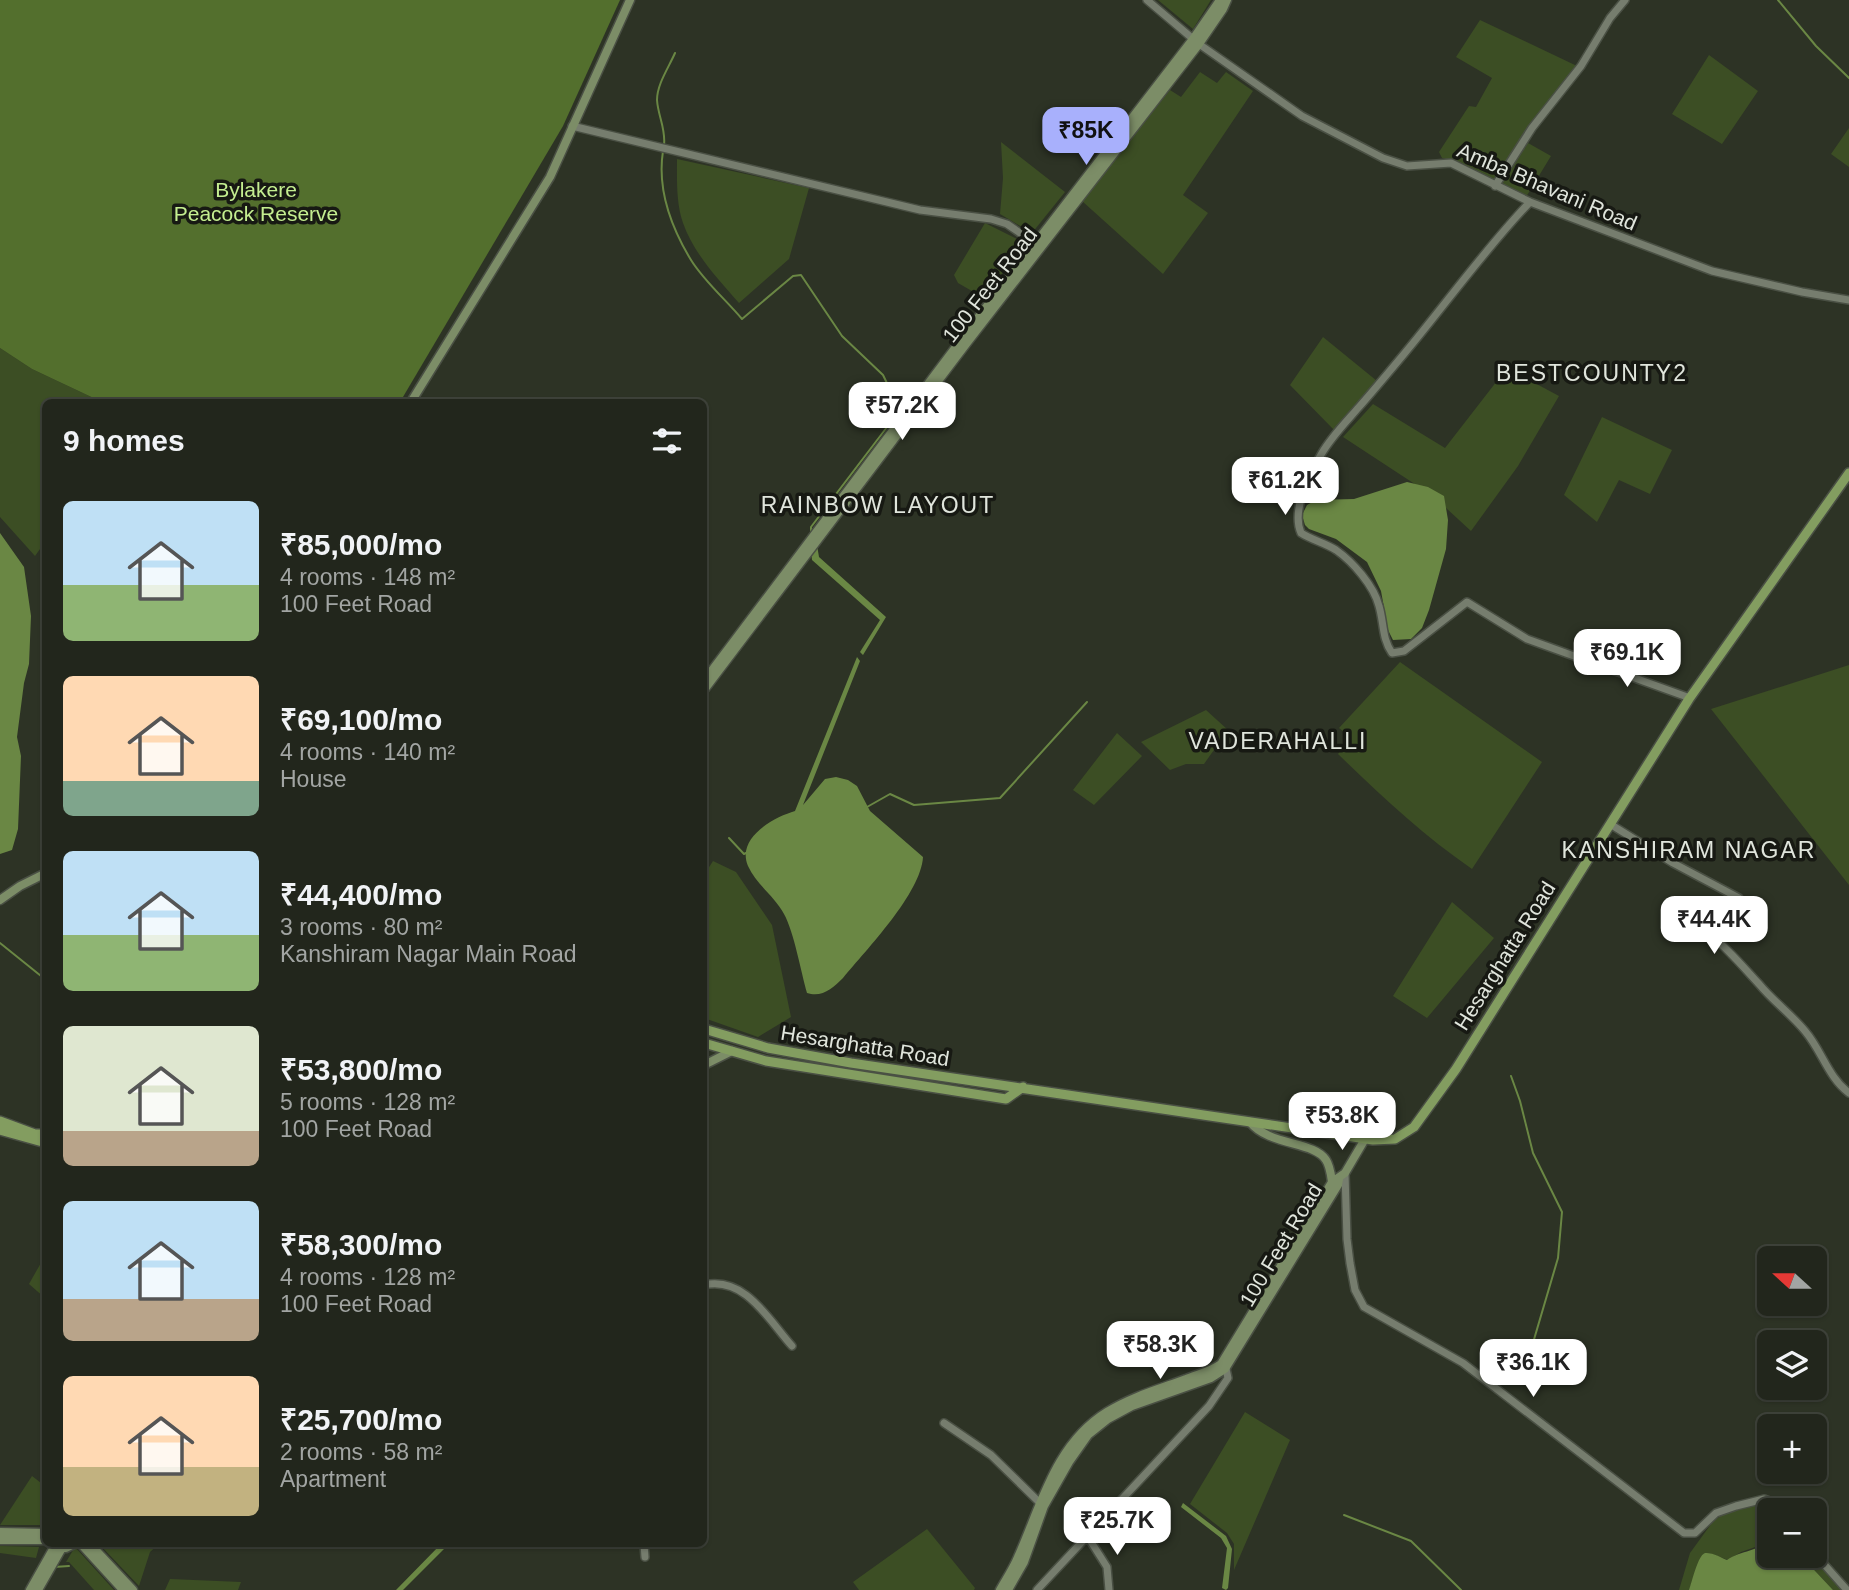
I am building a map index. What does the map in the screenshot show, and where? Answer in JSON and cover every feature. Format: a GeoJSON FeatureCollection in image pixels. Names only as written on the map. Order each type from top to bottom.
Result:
{"type":"FeatureCollection","features":[{"type":"Feature","properties":{"kind":"main road"},"geometry":{"type":"LineString","coordinates":[[413,399],[550,177],[630,0]]}},
{"type":"Feature","properties":{"kind":"main road","name":"100 Feet Road"},"geometry":{"type":"LineString","coordinates":[[822,529],[1196,42],[1220,0]]}},
{"type":"Feature","properties":{"kind":"main road","name":"100 Feet Road"},"geometry":{"type":"LineString","coordinates":[[707,686],[1036,244],[1223,9],[1227,0]]}},
{"type":"Feature","properties":{"kind":"main road","name":"Hesarghatta Road"},"geometry":{"type":"LineString","coordinates":[[707,1030],[768,1048],[895,1069],[1365,1139],[1394,1139],[1414,1127],[1456,1069],[1690,698],[1849,473]]}},
{"type":"Feature","properties":{"kind":"main road","name":"100 Feet Road"},"geometry":{"type":"LineString","coordinates":[[707,677],[802,556]]}},
{"type":"Feature","properties":{"kind":"main road"},"geometry":{"type":"LineString","coordinates":[[0,900],[42,875]]}},
{"type":"Feature","properties":{"kind":"main road","name":"Hesarghatta Road"},"geometry":{"type":"LineString","coordinates":[[707,1043],[766,1061],[1006,1099],[1023,1087]]}},
{"type":"Feature","properties":{"kind":"main road"},"geometry":{"type":"LineString","coordinates":[[707,1064],[732,1051]]}},
{"type":"Feature","properties":{"kind":"main road"},"geometry":{"type":"LineString","coordinates":[[0,1121],[42,1134]]}},
{"type":"Feature","properties":{"kind":"main road"},"geometry":{"type":"LineString","coordinates":[[1250,1122],[1273,1139],[1321,1155],[1339,1180]]}},
{"type":"Feature","properties":{"kind":"main road"},"geometry":{"type":"LineString","coordinates":[[0,1130],[42,1142]]}},
{"type":"Feature","properties":{"kind":"main road","name":"100 Feet Road"},"geometry":{"type":"LineString","coordinates":[[1225,1365],[1365,1139]]}},
{"type":"Feature","properties":{"kind":"main road"},"geometry":{"type":"LineString","coordinates":[[1000,1590],[1018,1559],[1063,1458],[1083,1430],[1105,1413],[1129,1400],[1225,1365]]}},
{"type":"Feature","properties":{"kind":"main road"},"geometry":{"type":"LineString","coordinates":[[1008,1590],[1024,1562],[1041,1504]]}},
{"type":"Feature","properties":{"kind":"main road"},"geometry":{"type":"LineString","coordinates":[[0,1532],[42,1533]]}},
{"type":"Feature","properties":{"kind":"main road"},"geometry":{"type":"LineString","coordinates":[[0,1540],[42,1540]]}},
{"type":"Feature","properties":{"kind":"main road"},"geometry":{"type":"LineString","coordinates":[[84,1547],[123,1590]]}},
{"type":"Feature","properties":{"kind":"main road"},"geometry":{"type":"LineString","coordinates":[[93,1547],[133,1590]]}},
{"type":"Feature","properties":{"kind":"main road"},"geometry":{"type":"LineString","coordinates":[[38,1590],[57,1548]]}},
{"type":"Feature","properties":{"kind":"main road"},"geometry":{"type":"LineString","coordinates":[[30,1590],[43,1576]]}},
{"type":"Feature","properties":{"kind":"street","name":"Amba Bhavani Road"},"geometry":{"type":"LineString","coordinates":[[1147,0],[1196,42],[1302,116],[1383,158],[1407,166],[1447,162],[1530,202],[1712,271],[1849,300]]}},
{"type":"Feature","properties":{"kind":"street"},"geometry":{"type":"LineString","coordinates":[[1494,186],[1532,128],[1581,66],[1610,18],[1625,0]]}},
{"type":"Feature","properties":{"kind":"street"},"geometry":{"type":"LineString","coordinates":[[572,126],[920,210],[992,219],[1036,244]]}},
{"type":"Feature","properties":{"kind":"street"},"geometry":{"type":"LineString","coordinates":[[1530,202],[1484,253],[1409,348],[1335,432],[1310,477],[1300,505],[1298,526],[1301,533],[1343,555],[1367,584],[1377,600],[1384,640],[1392,653],[1404,651],[1468,602],[1527,639],[1690,698]]}},
{"type":"Feature","properties":{"kind":"street"},"geometry":{"type":"LineString","coordinates":[[1610,824],[1673,863],[1739,898],[1713,937],[1733,953],[1758,984],[1806,1032],[1818,1048],[1830,1073],[1849,1093]]}},
{"type":"Feature","properties":{"kind":"street"},"geometry":{"type":"LineString","coordinates":[[1339,1180],[1355,1290],[1364,1307],[1463,1363],[1684,1533],[1695,1533],[1716,1513],[1757,1501]]}},
{"type":"Feature","properties":{"kind":"street"},"geometry":{"type":"LineString","coordinates":[[707,1285],[723,1283],[744,1292],[792,1346]]}},
{"type":"Feature","properties":{"kind":"street"},"geometry":{"type":"LineString","coordinates":[[1037,1590],[1209,1406],[1228,1378],[1225,1365]]}},
{"type":"Feature","properties":{"kind":"street"},"geometry":{"type":"LineString","coordinates":[[944,1423],[991,1455],[1041,1504]]}},
{"type":"Feature","properties":{"kind":"street"},"geometry":{"type":"LineString","coordinates":[[1088,1537],[1107,1567],[1109,1590]]}},
{"type":"Feature","properties":{"kind":"street"},"geometry":{"type":"LineString","coordinates":[[645,1547],[645,1557]]}},
{"type":"Feature","properties":{"kind":"street"},"geometry":{"type":"LineString","coordinates":[[1827,1568],[1847,1590]]}},
{"type":"Feature","properties":{"kind":"shaded area"},"geometry":{"type":"Polygon","coordinates":[[[1158,0],[1211,0],[1193,29],[1158,0]]]}},
{"type":"Feature","properties":{"kind":"shaded area"},"geometry":{"type":"Polygon","coordinates":[[[1480,20],[1577,66],[1493,182],[1455,161],[1442,158],[1439,152],[1469,106],[1476,107],[1492,78],[1456,57],[1480,20]]]}},
{"type":"Feature","properties":{"kind":"shaded area"},"geometry":{"type":"Polygon","coordinates":[[[1709,55],[1758,91],[1722,144],[1672,114],[1709,55]]]}},
{"type":"Feature","properties":{"kind":"shaded area"},"geometry":{"type":"Polygon","coordinates":[[[1200,72],[1217,83],[1226,72],[1253,91],[1183,195],[1208,213],[1163,274],[1082,201],[1170,90],[1181,97],[1200,72]]]}},
{"type":"Feature","properties":{"kind":"shaded area"},"geometry":{"type":"Polygon","coordinates":[[[1849,128],[1849,167],[1831,154],[1849,128]]]}},
{"type":"Feature","properties":{"kind":"shaded area"},"geometry":{"type":"Polygon","coordinates":[[[1001,142],[1065,192],[1032,233],[1000,214],[1003,178],[1001,142]]]}},
{"type":"Feature","properties":{"kind":"shaded area"},"geometry":{"type":"Polygon","coordinates":[[[1528,143],[1551,156],[1526,197],[1501,185],[1528,143]]]}},
{"type":"Feature","properties":{"kind":"shaded area"},"geometry":{"type":"Polygon","coordinates":[[[677,159],[809,188],[789,259],[739,303],[707,266],[683,223],[677,191],[677,159]]]}},
{"type":"Feature","properties":{"kind":"shaded area"},"geometry":{"type":"Polygon","coordinates":[[[985,223],[1025,243],[984,298],[958,283],[954,275],[985,223]]]}},
{"type":"Feature","properties":{"kind":"shaded area"},"geometry":{"type":"Polygon","coordinates":[[[1323,337],[1377,381],[1335,431],[1290,385],[1323,337]]]}},
{"type":"Feature","properties":{"kind":"shaded area"},"geometry":{"type":"Polygon","coordinates":[[[0,348],[32,369],[96,399],[42,399],[42,546],[35,556],[0,517],[0,348]]]}},
{"type":"Feature","properties":{"kind":"shaded area"},"geometry":{"type":"Polygon","coordinates":[[[1507,368],[1559,396],[1518,466],[1471,531],[1433,496],[1343,437],[1373,404],[1445,448],[1507,368]]]}},
{"type":"Feature","properties":{"kind":"shaded area"},"geometry":{"type":"Polygon","coordinates":[[[1602,417],[1672,450],[1650,494],[1619,480],[1597,522],[1564,495],[1602,417]]]}},
{"type":"Feature","properties":{"kind":"shaded area"},"geometry":{"type":"Polygon","coordinates":[[[1407,482],[1428,487],[1444,496],[1448,520],[1446,549],[1422,628],[1411,639],[1393,640],[1388,630],[1381,591],[1367,562],[1336,539],[1309,529],[1302,515],[1307,505],[1316,500],[1354,499],[1407,482]]]}},
{"type":"Feature","properties":{"kind":"shaded area"},"geometry":{"type":"Polygon","coordinates":[[[814,527],[819,557],[886,617],[863,655],[860,652],[880,620],[812,560],[809,534],[814,527]]]}},
{"type":"Feature","properties":{"kind":"shaded area"},"geometry":{"type":"Polygon","coordinates":[[[0,533],[24,567],[31,616],[29,664],[17,737],[21,756],[18,829],[12,850],[0,854],[0,533]]]}},
{"type":"Feature","properties":{"kind":"shaded area"},"geometry":{"type":"Polygon","coordinates":[[[857,657],[860,661],[803,805],[825,779],[836,777],[848,780],[857,786],[870,811],[923,857],[913,887],[878,936],[843,978],[827,991],[812,994],[807,993],[784,914],[751,873],[746,856],[747,846],[759,830],[777,818],[795,811],[857,657]]]}},
{"type":"Feature","properties":{"kind":"shaded area"},"geometry":{"type":"Polygon","coordinates":[[[1400,662],[1542,762],[1472,869],[1403,814],[1338,754],[1350,737],[1339,728],[1400,662]]]}},
{"type":"Feature","properties":{"kind":"shaded area"},"geometry":{"type":"Polygon","coordinates":[[[1849,665],[1849,885],[1711,709],[1849,665]]]}},
{"type":"Feature","properties":{"kind":"shaded area"},"geometry":{"type":"Polygon","coordinates":[[[1206,710],[1228,730],[1204,764],[1186,764],[1170,770],[1141,742],[1206,710]]]}},
{"type":"Feature","properties":{"kind":"shaded area"},"geometry":{"type":"Polygon","coordinates":[[[1117,733],[1142,756],[1094,805],[1073,790],[1117,733]]]}},
{"type":"Feature","properties":{"kind":"shaded area"},"geometry":{"type":"Polygon","coordinates":[[[713,861],[736,872],[772,925],[791,1017],[758,1037],[707,1019],[707,870],[713,861]]]}},
{"type":"Feature","properties":{"kind":"shaded area"},"geometry":{"type":"Polygon","coordinates":[[[1452,902],[1494,938],[1427,1018],[1393,996],[1452,902]]]}},
{"type":"Feature","properties":{"kind":"shaded area"},"geometry":{"type":"Polygon","coordinates":[[[42,1261],[42,1295],[29,1284],[42,1261]]]}},
{"type":"Feature","properties":{"kind":"shaded area"},"geometry":{"type":"Polygon","coordinates":[[[1245,1412],[1290,1440],[1234,1570],[1234,1544],[1227,1533],[1190,1504],[1245,1412]]]}},
{"type":"Feature","properties":{"kind":"shaded area"},"geometry":{"type":"Polygon","coordinates":[[[32,1476],[42,1484],[42,1525],[0,1525],[32,1476]]]}},
{"type":"Feature","properties":{"kind":"shaded area"},"geometry":{"type":"Polygon","coordinates":[[[1183,1503],[1226,1536],[1232,1549],[1226,1590],[1222,1588],[1227,1548],[1221,1538],[1181,1507],[1183,1503]]]}},
{"type":"Feature","properties":{"kind":"shaded area"},"geometry":{"type":"Polygon","coordinates":[[[1757,1504],[1757,1546],[1728,1560],[1709,1553],[1703,1554],[1689,1590],[1679,1590],[1690,1553],[1714,1520],[1737,1507],[1757,1504]]]}},
{"type":"Feature","properties":{"kind":"shaded area"},"geometry":{"type":"Polygon","coordinates":[[[927,1529],[974,1590],[859,1590],[853,1582],[927,1529]]]}},
{"type":"Feature","properties":{"kind":"shaded area"},"geometry":{"type":"Polygon","coordinates":[[[0,1546],[39,1547],[36,1558],[0,1553],[0,1546]]]}},
{"type":"Feature","properties":{"kind":"shaded area"},"geometry":{"type":"Polygon","coordinates":[[[75,1547],[114,1590],[94,1590],[69,1562],[66,1562],[75,1547]]]}},
{"type":"Feature","properties":{"kind":"shaded area"},"geometry":{"type":"Polygon","coordinates":[[[102,1547],[156,1547],[150,1552],[139,1586],[102,1547]]]}},
{"type":"Feature","properties":{"kind":"shaded area"},"geometry":{"type":"Polygon","coordinates":[[[438,1547],[446,1547],[403,1590],[396,1590],[438,1547]]]}},
{"type":"Feature","properties":{"kind":"shaded area"},"geometry":{"type":"Polygon","coordinates":[[[1757,1547],[1757,1568],[1812,1568],[1833,1590],[1689,1590],[1698,1563],[1705,1553],[1727,1560],[1757,1547]]]}},
{"type":"Feature","properties":{"kind":"shaded area"},"geometry":{"type":"Polygon","coordinates":[[[1812,1568],[1822,1568],[1842,1590],[1833,1590],[1812,1568]]]}},
{"type":"Feature","properties":{"kind":"shaded area"},"geometry":{"type":"Polygon","coordinates":[[[170,1579],[241,1582],[238,1590],[165,1590],[170,1579]]]}},
{"type":"Feature","properties":{"kind":"green space","name":"Bylakere Peacock Reserve"},"geometry":{"type":"Polygon","coordinates":[[[0,0],[620,0],[563,126],[402,399],[96,399],[32,369],[0,348],[0,0]]]}},
{"type":"Feature","properties":{"kind":"waterway"},"geometry":{"type":"LineString","coordinates":[[1778,0],[1816,46],[1849,78]]}},
{"type":"Feature","properties":{"kind":"waterway"},"geometry":{"type":"LineString","coordinates":[[664,145],[657,100],[661,82],[675,53]]}},
{"type":"Feature","properties":{"kind":"waterway"},"geometry":{"type":"LineString","coordinates":[[663,151],[662,179],[667,207],[691,260],[709,283],[742,319],[793,276],[801,275],[842,336],[883,375],[900,410],[811,527],[811,531]]}},
{"type":"Feature","properties":{"kind":"waterway"},"geometry":{"type":"LineString","coordinates":[[867,807],[890,794],[914,805],[1000,798],[1087,702]]}},
{"type":"Feature","properties":{"kind":"waterway"},"geometry":{"type":"LineString","coordinates":[[729,838],[744,854],[748,852]]}},
{"type":"Feature","properties":{"kind":"waterway"},"geometry":{"type":"LineString","coordinates":[[0,943],[42,977]]}},
{"type":"Feature","properties":{"kind":"waterway"},"geometry":{"type":"LineString","coordinates":[[1511,1076],[1533,1153],[1562,1212],[1558,1258],[1530,1353]]}},
{"type":"Feature","properties":{"kind":"waterway"},"geometry":{"type":"LineString","coordinates":[[1344,1515],[1411,1541],[1461,1590]]}},
{"type":"Feature","properties":{"kind":"waterway"},"geometry":{"type":"LineString","coordinates":[[54,1567],[69,1566]]}},
{"type":"Feature","properties":{"kind":"district","name":"BESTCOUNTY2"},"geometry":{"type":"Point","coordinates":[1592,373]}},
{"type":"Feature","properties":{"kind":"district","name":"RAINBOW LAYOUT"},"geometry":{"type":"Point","coordinates":[878,505]}},
{"type":"Feature","properties":{"kind":"district","name":"VADERAHALLI"},"geometry":{"type":"Point","coordinates":[1278,741]}},
{"type":"Feature","properties":{"kind":"district","name":"KANSHIRAM NAGAR"},"geometry":{"type":"Point","coordinates":[1689,850]}}]}
